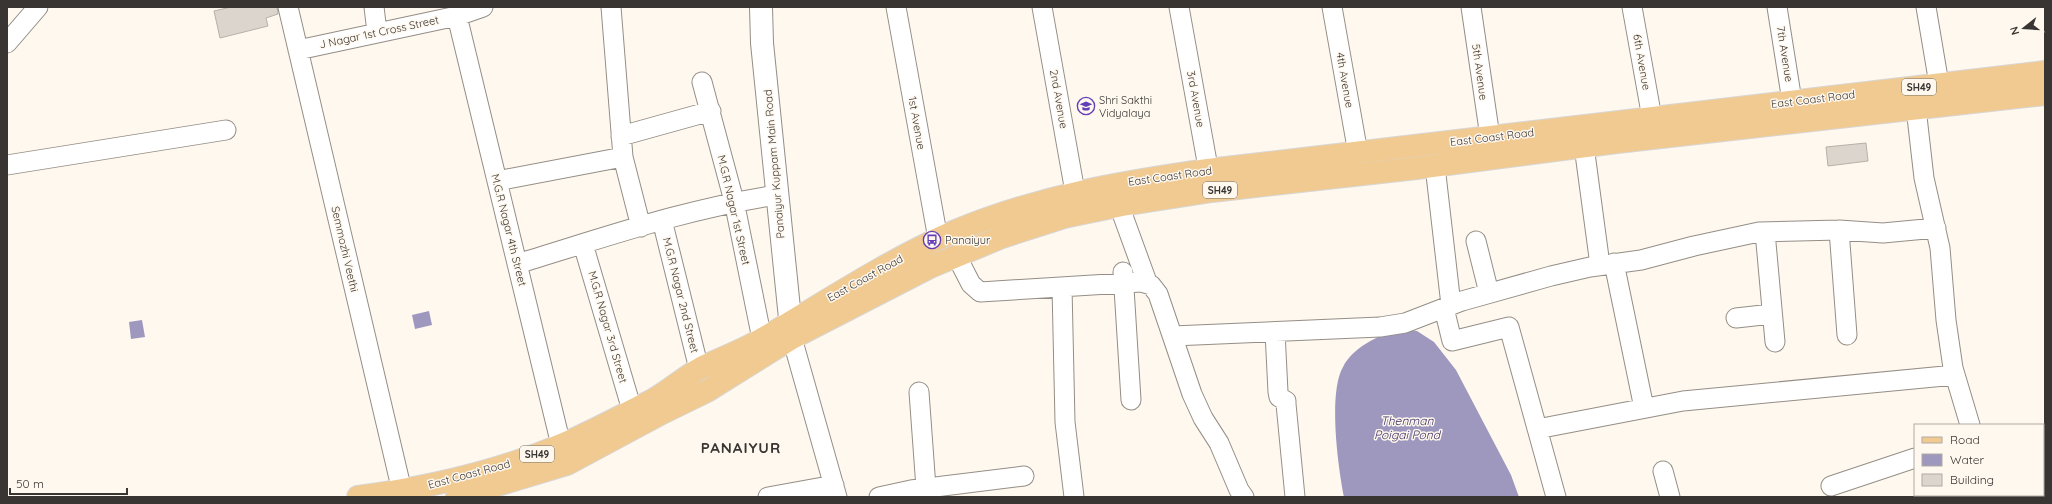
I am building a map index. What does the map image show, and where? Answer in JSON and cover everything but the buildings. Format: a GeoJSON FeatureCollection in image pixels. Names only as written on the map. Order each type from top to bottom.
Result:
{"type":"FeatureCollection","features":[{"type":"Feature","properties":{"kind":"main road","name":"East Coast Road"},"geometry":{"type":"LineString","coordinates":[[469,495],[567,464],[662,413],[708,391],[791,330],[901,258],[938,239],[1002,213],[1075,192],[1134,180],[1210,181],[1435,166],[1584,146],[1652,118],[2045,72]]}},
{"type":"Feature","properties":{"kind":"main road","name":"East Coast Road"},"geometry":{"type":"LineString","coordinates":[[358,497],[402,491],[522,460],[561,445],[654,399],[699,369],[762,339],[791,330],[956,255],[1032,226],[1210,181],[1358,153],[1490,137],[1616,132],[1916,108],[2045,94]]}},
{"type":"Feature","properties":{"kind":"street"},"geometry":{"type":"LineString","coordinates":[[7,43],[38,7]]}},
{"type":"Feature","properties":{"kind":"street","name":"Semmozhi Veethi"},"geometry":{"type":"LineString","coordinates":[[288,7],[402,491]]}},
{"type":"Feature","properties":{"kind":"street"},"geometry":{"type":"LineString","coordinates":[[374,7],[377,32]]}},
{"type":"Feature","properties":{"kind":"street"},"geometry":{"type":"LineString","coordinates":[[611,7],[623,157],[641,227]]}},
{"type":"Feature","properties":{"kind":"street","name":"Panaiyur Kuppam Main Road"},"geometry":{"type":"LineString","coordinates":[[761,7],[762,43],[791,330]]}},
{"type":"Feature","properties":{"kind":"street","name":"1st Avenue"},"geometry":{"type":"LineString","coordinates":[[896,7],[938,239]]}},
{"type":"Feature","properties":{"kind":"street","name":"2nd Avenue"},"geometry":{"type":"LineString","coordinates":[[1042,7],[1075,192]]}},
{"type":"Feature","properties":{"kind":"street","name":"3rd Avenue"},"geometry":{"type":"LineString","coordinates":[[1179,7],[1210,181]]}},
{"type":"Feature","properties":{"kind":"street","name":"4th Avenue"},"geometry":{"type":"LineString","coordinates":[[1332,7],[1358,153]]}},
{"type":"Feature","properties":{"kind":"street","name":"5th Avenue"},"geometry":{"type":"LineString","coordinates":[[1471,7],[1490,137]]}},
{"type":"Feature","properties":{"kind":"street","name":"6th Avenue"},"geometry":{"type":"LineString","coordinates":[[1632,7],[1652,118]]}},
{"type":"Feature","properties":{"kind":"street","name":"7th Avenue"},"geometry":{"type":"LineString","coordinates":[[1777,7],[1792,101]]}},
{"type":"Feature","properties":{"kind":"street"},"geometry":{"type":"LineString","coordinates":[[1926,7],[1939,84]]}},
{"type":"Feature","properties":{"kind":"street","name":"J Nagar 1st Cross Street"},"geometry":{"type":"LineString","coordinates":[[298,50],[469,10]]}},
{"type":"Feature","properties":{"kind":"street","name":"M.G.R Nagar 4th Street"},"geometry":{"type":"LineString","coordinates":[[469,10],[497,181],[561,445]]}},
{"type":"Feature","properties":{"kind":"street","name":"M.G.R Nagar 1st Street"},"geometry":{"type":"LineString","coordinates":[[702,82],[734,201],[762,339]]}},
{"type":"Feature","properties":{"kind":"street"},"geometry":{"type":"LineString","coordinates":[[1916,108],[1924,178],[1936,228],[1941,261],[1949,342],[1955,375],[1970,424]]}},
{"type":"Feature","properties":{"kind":"street"},"geometry":{"type":"LineString","coordinates":[[622,136],[711,111]]}},
{"type":"Feature","properties":{"kind":"street"},"geometry":{"type":"LineString","coordinates":[[7,165],[226,130]]}},
{"type":"Feature","properties":{"kind":"street"},"geometry":{"type":"LineString","coordinates":[[1584,146],[1607,264],[1644,408]]}},
{"type":"Feature","properties":{"kind":"street"},"geometry":{"type":"LineString","coordinates":[[497,181],[623,157]]}},
{"type":"Feature","properties":{"kind":"street"},"geometry":{"type":"LineString","coordinates":[[1435,166],[1447,306],[1452,341],[1509,327],[1556,497]]}},
{"type":"Feature","properties":{"kind":"street"},"geometry":{"type":"LineString","coordinates":[[517,264],[662,220],[734,201],[777,195]]}},
{"type":"Feature","properties":{"kind":"street"},"geometry":{"type":"LineString","coordinates":[[1119,205],[1147,282]]}},
{"type":"Feature","properties":{"kind":"street","name":"M.G.R Nagar 2nd Street"},"geometry":{"type":"LineString","coordinates":[[662,220],[699,369]]}},
{"type":"Feature","properties":{"kind":"street"},"geometry":{"type":"LineString","coordinates":[[1173,336],[1380,327],[1405,323],[1447,306],[1489,293],[1607,264],[1649,258],[1707,243],[1765,232],[1839,230],[1883,233],[1936,228]]}},
{"type":"Feature","properties":{"kind":"street"},"geometry":{"type":"LineString","coordinates":[[1839,230],[1847,335]]}},
{"type":"Feature","properties":{"kind":"street"},"geometry":{"type":"LineString","coordinates":[[1765,232],[1774,342]]}},
{"type":"Feature","properties":{"kind":"street"},"geometry":{"type":"LineString","coordinates":[[1476,241],[1489,293]]}},
{"type":"Feature","properties":{"kind":"street","name":"M.G.R Nagar 3rd Street"},"geometry":{"type":"LineString","coordinates":[[583,244],[632,410]]}},
{"type":"Feature","properties":{"kind":"street"},"geometry":{"type":"LineString","coordinates":[[956,255],[971,284],[980,292],[1062,287],[1123,278],[1147,282],[1152,285],[1158,294],[1192,394],[1203,418],[1219,443],[1239,496]]}},
{"type":"Feature","properties":{"kind":"street"},"geometry":{"type":"LineString","coordinates":[[1123,278],[1131,400]]}},
{"type":"Feature","properties":{"kind":"street"},"geometry":{"type":"LineString","coordinates":[[1062,287],[1065,422],[1074,497]]}},
{"type":"Feature","properties":{"kind":"street"},"geometry":{"type":"LineString","coordinates":[[1736,318],[1772,314]]}},
{"type":"Feature","properties":{"kind":"street"},"geometry":{"type":"LineString","coordinates":[[768,497],[835,491],[791,330]]}},
{"type":"Feature","properties":{"kind":"street"},"geometry":{"type":"LineString","coordinates":[[1275,332],[1278,392],[1279,397],[1286,401],[1294,497]]}},
{"type":"Feature","properties":{"kind":"street"},"geometry":{"type":"LineString","coordinates":[[1537,429],[1690,400],[1955,375]]}},
{"type":"Feature","properties":{"kind":"street"},"geometry":{"type":"LineString","coordinates":[[919,392],[926,488]]}},
{"type":"Feature","properties":{"kind":"street"},"geometry":{"type":"LineString","coordinates":[[1831,486],[1914,458]]}},
{"type":"Feature","properties":{"kind":"street"},"geometry":{"type":"LineString","coordinates":[[1663,471],[1670,497]]}},
{"type":"Feature","properties":{"kind":"street"},"geometry":{"type":"LineString","coordinates":[[879,497],[926,488],[1024,476]]}},
{"type":"Feature","properties":{"kind":"water"},"geometry":{"type":"Polygon","coordinates":[[[429,311],[432,325],[415,329],[412,315],[429,311]]]}},
{"type":"Feature","properties":{"kind":"water"},"geometry":{"type":"Polygon","coordinates":[[[142,320],[145,337],[131,339],[129,322],[142,320]]]}},
{"type":"Feature","properties":{"kind":"water","name":"Thenman Poigai Pond"},"geometry":{"type":"Polygon","coordinates":[[[1397,329],[1417,331],[1434,342],[1456,370],[1511,475],[1519,497],[1344,497],[1337,450],[1335,412],[1338,379],[1347,360],[1359,348],[1374,339],[1397,329]]]}},
{"type":"Feature","properties":{"kind":"place","name":"Shri Sakthi Vidyalaya"},"geometry":{"type":"Point","coordinates":[1086,106]}},
{"type":"Feature","properties":{"kind":"place","name":"Panaiyur"},"geometry":{"type":"Point","coordinates":[932,240]}},
{"type":"Feature","properties":{"kind":"district","name":"PANAIYUR"},"geometry":{"type":"Point","coordinates":[741,447]}}]}
